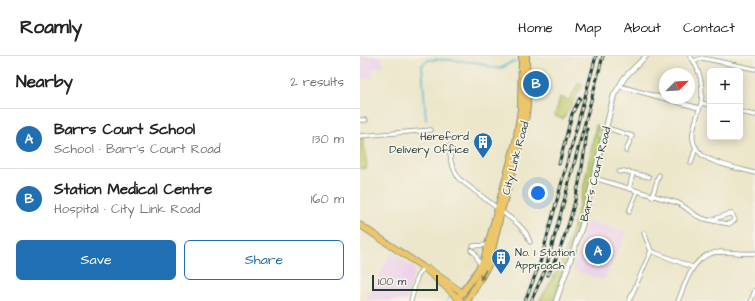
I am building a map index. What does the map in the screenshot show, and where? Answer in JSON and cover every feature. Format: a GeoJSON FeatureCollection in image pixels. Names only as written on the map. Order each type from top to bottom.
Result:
{"type":"FeatureCollection","features":[{"type":"Feature","properties":{"kind":"highway","name":"City Link Road"},"geometry":{"type":"LineString","coordinates":[[499,209],[520,124],[522,97],[522,56]]}},
{"type":"Feature","properties":{"kind":"highway","name":"City Link Road"},"geometry":{"type":"LineString","coordinates":[[499,209],[526,120],[526,56]]}},
{"type":"Feature","properties":{"kind":"highway"},"geometry":{"type":"LineString","coordinates":[[460,300],[480,266],[499,209]]}},
{"type":"Feature","properties":{"kind":"highway"},"geometry":{"type":"LineString","coordinates":[[463,293],[469,300],[489,263],[499,209]]}},
{"type":"Feature","properties":{"kind":"main road"},"geometry":{"type":"LineString","coordinates":[[360,225],[423,267],[460,300]]}},
{"type":"Feature","properties":{"kind":"main road"},"geometry":{"type":"LineString","coordinates":[[423,267],[435,272],[463,293]]}},
{"type":"Feature","properties":{"kind":"street","name":"Barr's Court Road"},"geometry":{"type":"LineString","coordinates":[[556,301],[577,244],[614,95],[619,86],[646,56]]}},
{"type":"Feature","properties":{"kind":"street"},"geometry":{"type":"LineString","coordinates":[[690,56],[694,61],[701,81],[701,103],[692,130],[696,147],[702,155],[711,160],[755,173]]}},
{"type":"Feature","properties":{"kind":"street"},"geometry":{"type":"LineString","coordinates":[[694,61],[702,58],[755,69]]}},
{"type":"Feature","properties":{"kind":"street"},"geometry":{"type":"LineString","coordinates":[[619,86],[699,108]]}},
{"type":"Feature","properties":{"kind":"street"},"geometry":{"type":"LineString","coordinates":[[701,103],[707,104]]}},
{"type":"Feature","properties":{"kind":"street"},"geometry":{"type":"LineString","coordinates":[[743,113],[755,115]]}},
{"type":"Feature","properties":{"kind":"street"},"geometry":{"type":"LineString","coordinates":[[360,120],[366,120]]}},
{"type":"Feature","properties":{"kind":"street"},"geometry":{"type":"LineString","coordinates":[[607,128],[632,136],[626,151]]}},
{"type":"Feature","properties":{"kind":"street"},"geometry":{"type":"LineString","coordinates":[[360,136],[431,130]]}},
{"type":"Feature","properties":{"kind":"street"},"geometry":{"type":"LineString","coordinates":[[449,146],[451,162],[458,178],[522,228],[530,242]]}},
{"type":"Feature","properties":{"kind":"street"},"geometry":{"type":"LineString","coordinates":[[691,163],[696,147]]}},
{"type":"Feature","properties":{"kind":"street"},"geometry":{"type":"LineString","coordinates":[[619,172],[633,173],[649,178]]}},
{"type":"Feature","properties":{"kind":"street"},"geometry":{"type":"LineString","coordinates":[[629,189],[633,173]]}},
{"type":"Feature","properties":{"kind":"street"},"geometry":{"type":"LineString","coordinates":[[652,196],[659,175]]}},
{"type":"Feature","properties":{"kind":"street"},"geometry":{"type":"LineString","coordinates":[[594,178],[686,207],[698,217],[711,220],[730,224],[735,220],[732,214],[711,220]]}},
{"type":"Feature","properties":{"kind":"street"},"geometry":{"type":"LineString","coordinates":[[629,212],[637,192]]}},
{"type":"Feature","properties":{"kind":"street"},"geometry":{"type":"LineString","coordinates":[[629,301],[651,251],[644,233]]}},
{"type":"Feature","properties":{"kind":"street"},"geometry":{"type":"LineString","coordinates":[[480,266],[477,256],[472,248],[488,244]]}},
{"type":"Feature","properties":{"kind":"street"},"geometry":{"type":"LineString","coordinates":[[651,251],[692,267]]}},
{"type":"Feature","properties":{"kind":"street"},"geometry":{"type":"LineString","coordinates":[[678,301],[692,267],[699,260],[719,252],[755,253]]}},
{"type":"Feature","properties":{"kind":"street"},"geometry":{"type":"LineString","coordinates":[[411,301],[417,277],[423,267]]}},
{"type":"Feature","properties":{"kind":"street"},"geometry":{"type":"LineString","coordinates":[[751,301],[755,290]]}},
{"type":"Feature","properties":{"kind":"shaded area"},"geometry":{"type":"Polygon","coordinates":[[[360,56],[381,56],[384,67],[373,68],[373,77],[360,81],[360,56]]]}},
{"type":"Feature","properties":{"kind":"shaded area"},"geometry":{"type":"Polygon","coordinates":[[[587,221],[627,232],[604,280],[572,270],[587,221]]]}},
{"type":"Feature","properties":{"kind":"shaded area"},"geometry":{"type":"Polygon","coordinates":[[[392,252],[415,269],[407,301],[365,301],[392,252]]]}},
{"type":"Feature","properties":{"kind":"green space"},"geometry":{"type":"Polygon","coordinates":[[[579,83],[583,85],[563,119],[555,116],[560,97],[569,100],[579,83]]]}},
{"type":"Feature","properties":{"kind":"green space"},"geometry":{"type":"Polygon","coordinates":[[[596,125],[599,126],[597,137],[601,138],[582,215],[553,301],[539,301],[561,263],[571,235],[583,188],[596,125]]]}},
{"type":"Feature","properties":{"kind":"green space"},"geometry":{"type":"Polygon","coordinates":[[[363,137],[367,168],[360,169],[360,138],[363,137]]]}},
{"type":"Feature","properties":{"kind":"waterway"},"geometry":{"type":"LineString","coordinates":[[426,120],[422,65],[426,61],[462,61],[480,63],[493,68],[503,67],[515,62]]}},
{"type":"Feature","properties":{"kind":"waterway"},"geometry":{"type":"LineString","coordinates":[[447,301],[450,296]]}},
{"type":"Feature","properties":{"kind":"railway"},"geometry":{"type":"LineString","coordinates":[[525,301],[540,263],[596,56]]}},
{"type":"Feature","properties":{"kind":"railway"},"geometry":{"type":"LineString","coordinates":[[531,301],[546,268],[603,56]]}},
{"type":"Feature","properties":{"kind":"railway"},"geometry":{"type":"LineString","coordinates":[[559,164],[572,114],[580,98]]}},
{"type":"Feature","properties":{"kind":"railway"},"geometry":{"type":"LineString","coordinates":[[548,275],[563,241],[574,204],[579,184],[587,129]]}},
{"type":"Feature","properties":{"kind":"place","name":"Station Medical Centre"},"geometry":{"type":"Point","coordinates":[536,84]}},
{"type":"Feature","properties":{"kind":"place","name":"Hereford Delivery Office"},"geometry":{"type":"Point","coordinates":[483,159]}},
{"type":"Feature","properties":{"kind":"place","name":"Barrs Court School"},"geometry":{"type":"Point","coordinates":[598,251]}},
{"type":"Feature","properties":{"kind":"place","name":"No. 1 Station Approach"},"geometry":{"type":"Point","coordinates":[501,275]}}]}
